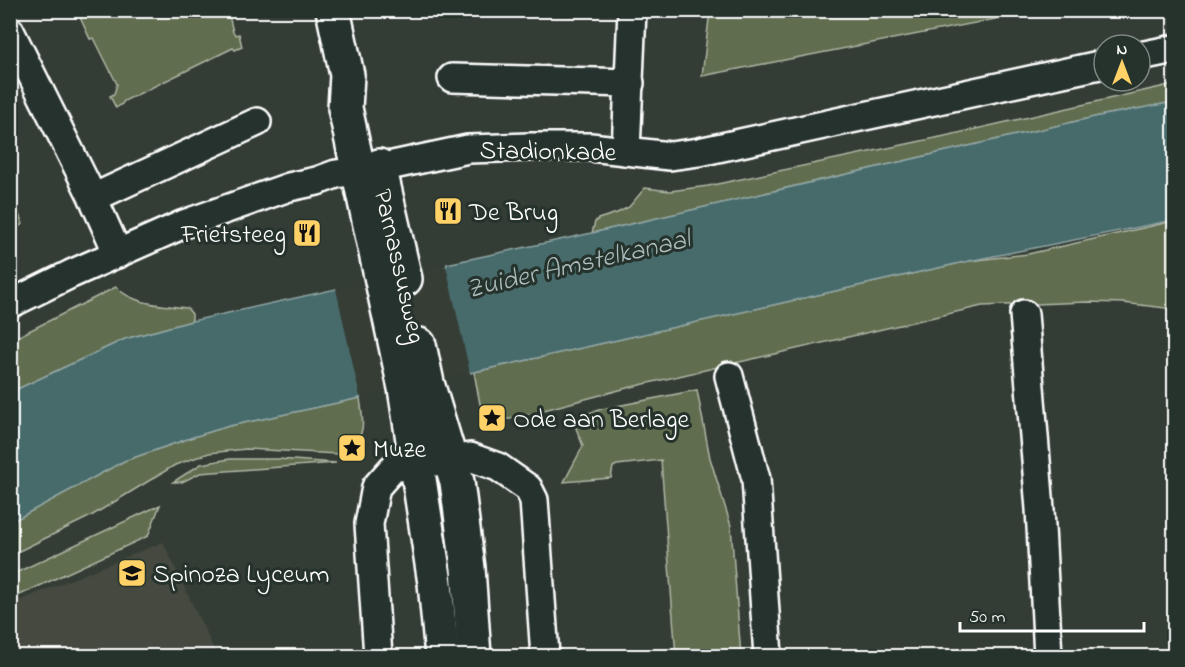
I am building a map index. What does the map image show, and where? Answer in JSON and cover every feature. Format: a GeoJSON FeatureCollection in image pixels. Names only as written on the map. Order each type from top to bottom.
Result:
{"type":"FeatureCollection","features":[{"type":"Feature","properties":{"kind":"main road","name":"Parnassusweg"},"geometry":{"type":"LineString","coordinates":[[333,10],[347,75],[365,105],[369,170],[416,385],[460,458],[457,482],[468,568],[474,657]]}},
{"type":"Feature","properties":{"kind":"main road","name":"Parnassusweg"},"geometry":{"type":"LineString","coordinates":[[416,385],[405,466],[435,583],[442,657]]}},
{"type":"Feature","properties":{"kind":"street"},"geometry":{"type":"LineString","coordinates":[[626,151],[632,10]]}},
{"type":"Feature","properties":{"kind":"street"},"geometry":{"type":"LineString","coordinates":[[10,31],[93,198],[118,254]]}},
{"type":"Feature","properties":{"kind":"street"},"geometry":{"type":"LineString","coordinates":[[1152,54],[1174,49]]}},
{"type":"Feature","properties":{"kind":"street","name":"Stadionkade"},"geometry":{"type":"LineString","coordinates":[[10,304],[184,224],[249,200],[289,187],[317,182],[336,174],[369,170],[468,149],[590,147],[670,156],[699,152],[1092,67]]}},
{"type":"Feature","properties":{"kind":"street"},"geometry":{"type":"LineString","coordinates":[[452,78],[630,83]]}},
{"type":"Feature","properties":{"kind":"street"},"geometry":{"type":"LineString","coordinates":[[93,198],[257,122]]}},
{"type":"Feature","properties":{"kind":"street"},"geometry":{"type":"LineString","coordinates":[[1024,314],[1040,509],[1048,657]]}},
{"type":"Feature","properties":{"kind":"street"},"geometry":{"type":"LineString","coordinates":[[729,376],[756,479],[768,657]]}},
{"type":"Feature","properties":{"kind":"street"},"geometry":{"type":"LineString","coordinates":[[378,657],[369,524],[376,487],[405,466],[460,458],[498,467],[528,488],[534,500],[545,657]]}},
{"type":"Feature","properties":{"kind":"shaded area","name":"Spinoza Lyceum"},"geometry":{"type":"Polygon","coordinates":[[[163,542],[217,656],[11,656],[11,604],[163,542]]]}},
{"type":"Feature","properties":{"kind":"green space"},"geometry":{"type":"Polygon","coordinates":[[[710,10],[1036,11],[702,76],[710,10]]]}},
{"type":"Feature","properties":{"kind":"green space"},"geometry":{"type":"Polygon","coordinates":[[[73,11],[228,11],[233,32],[236,35],[239,34],[242,47],[235,50],[233,48],[124,101],[116,108],[110,96],[114,94],[117,84],[94,38],[90,39],[78,13],[73,11]]]}},
{"type":"Feature","properties":{"kind":"green space"},"geometry":{"type":"Polygon","coordinates":[[[1174,84],[1174,102],[1099,116],[592,233],[598,219],[629,207],[645,188],[670,191],[708,186],[1134,93],[1152,93],[1152,89],[1174,84]]]}},
{"type":"Feature","properties":{"kind":"green space"},"geometry":{"type":"Polygon","coordinates":[[[11,196],[23,224],[10,231],[11,196]]]}},
{"type":"Feature","properties":{"kind":"green space"},"geometry":{"type":"Polygon","coordinates":[[[1174,221],[1174,309],[1123,303],[1087,302],[982,306],[627,388],[510,419],[499,419],[480,404],[474,372],[969,261],[1028,254],[1174,221]]]}},
{"type":"Feature","properties":{"kind":"green space"},"geometry":{"type":"Polygon","coordinates":[[[116,287],[140,301],[187,308],[192,314],[192,321],[125,339],[11,392],[11,340],[116,287]]]}},
{"type":"Feature","properties":{"kind":"green space"},"geometry":{"type":"Polygon","coordinates":[[[697,390],[710,458],[731,526],[741,656],[676,656],[661,460],[617,465],[613,467],[611,478],[564,482],[583,446],[572,418],[602,409],[697,390]]]}},
{"type":"Feature","properties":{"kind":"green space"},"geometry":{"type":"Polygon","coordinates":[[[360,398],[363,420],[361,432],[350,451],[338,454],[246,449],[209,453],[175,465],[91,516],[11,555],[11,522],[124,461],[229,426],[360,398]]]}},
{"type":"Feature","properties":{"kind":"green space"},"geometry":{"type":"Polygon","coordinates":[[[230,459],[278,459],[336,463],[200,473],[182,482],[173,482],[201,464],[230,459]]]}},
{"type":"Feature","properties":{"kind":"green space"},"geometry":{"type":"Polygon","coordinates":[[[160,505],[148,536],[11,599],[11,575],[160,505]]]}},
{"type":"Feature","properties":{"kind":"water","name":"Zuider Amstelkanaal"},"geometry":{"type":"Polygon","coordinates":[[[1174,102],[1174,220],[969,261],[229,426],[124,461],[11,522],[11,392],[125,339],[192,321],[446,267],[447,264],[592,233],[1099,116],[1174,102]],[[445,292],[348,314],[350,320],[447,299],[445,292]],[[459,345],[360,363],[361,370],[458,348],[459,345]]]}},
{"type":"Feature","properties":{"kind":"pier"},"geometry":{"type":"Polygon","coordinates":[[[446,266],[470,373],[360,397],[336,289],[446,266]]]}},
{"type":"Feature","properties":{"kind":"place","name":"De Brug"},"geometry":{"type":"Point","coordinates":[448,211]}},
{"type":"Feature","properties":{"kind":"place","name":"Frietsteeg"},"geometry":{"type":"Point","coordinates":[307,233]}},
{"type":"Feature","properties":{"kind":"place","name":"Ode aan Berlage"},"geometry":{"type":"Point","coordinates":[492,418]}},
{"type":"Feature","properties":{"kind":"place","name":"Muze"},"geometry":{"type":"Point","coordinates":[352,448]}},
{"type":"Feature","properties":{"kind":"place","name":"Spinoza Lyceum"},"geometry":{"type":"Point","coordinates":[132,573]}}]}
